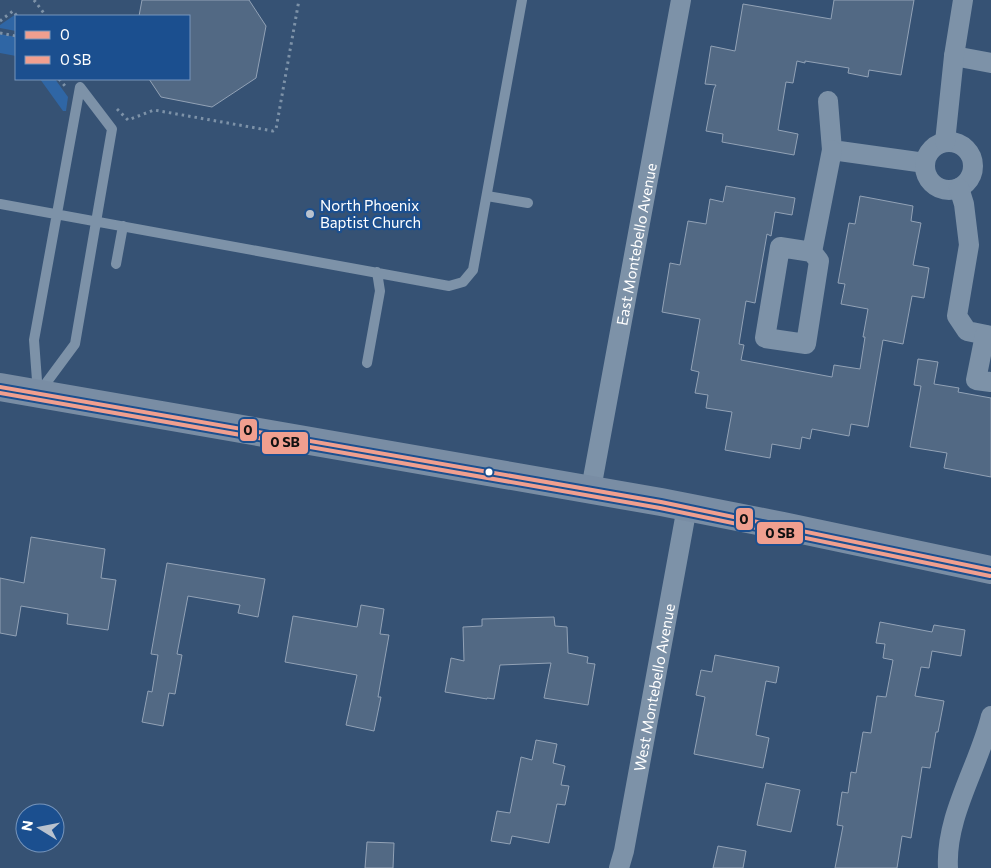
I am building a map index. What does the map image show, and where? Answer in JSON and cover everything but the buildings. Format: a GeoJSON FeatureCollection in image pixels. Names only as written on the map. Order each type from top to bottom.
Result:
{"type":"FeatureCollection","features":[{"type":"Feature","properties":{"kind":"main road"},"geometry":{"type":"LineString","coordinates":[[0,387],[591,489],[845,538],[991,570]]}},
{"type":"Feature","properties":{"kind":"street","name":"East Montebello Avenue"},"geometry":{"type":"LineString","coordinates":[[591,489],[681,0]]}},
{"type":"Feature","properties":{"kind":"street"},"geometry":{"type":"LineString","coordinates":[[945,142],[954,56],[964,0]]}},
{"type":"Feature","properties":{"kind":"street"},"geometry":{"type":"LineString","coordinates":[[954,56],[991,63]]}},
{"type":"Feature","properties":{"kind":"street"},"geometry":{"type":"LineString","coordinates":[[812,252],[780,247],[765,338],[806,344],[819,261],[812,252],[832,150],[828,101]]}},
{"type":"Feature","properties":{"kind":"street"},"geometry":{"type":"LineString","coordinates":[[945,142],[961,145],[967,150],[971,158],[972,174],[968,181],[959,188],[939,189],[928,178],[925,171],[927,156],[931,150],[945,142]]}},
{"type":"Feature","properties":{"kind":"street"},"geometry":{"type":"LineString","coordinates":[[832,150],[925,163]]}},
{"type":"Feature","properties":{"kind":"street"},"geometry":{"type":"LineString","coordinates":[[959,188],[964,204],[969,245],[957,316],[967,331],[988,336],[976,380],[991,382]]}},
{"type":"Feature","properties":{"kind":"street","name":"West Montebello Avenue"},"geometry":{"type":"LineString","coordinates":[[619,868],[624,852],[687,507]]}},
{"type":"Feature","properties":{"kind":"street"},"geometry":{"type":"LineString","coordinates":[[948,868],[947,855],[950,833],[991,716]]}},
{"type":"Feature","properties":{"kind":"lane"},"geometry":{"type":"LineString","coordinates":[[0,204],[449,286],[463,282],[473,270],[522,0]]}},
{"type":"Feature","properties":{"kind":"lane"},"geometry":{"type":"LineString","coordinates":[[80,87],[112,129],[75,344],[38,394],[34,340],[80,87]]}},
{"type":"Feature","properties":{"kind":"lane"},"geometry":{"type":"LineString","coordinates":[[487,196],[528,203]]}},
{"type":"Feature","properties":{"kind":"lane"},"geometry":{"type":"LineString","coordinates":[[116,264],[123,226]]}},
{"type":"Feature","properties":{"kind":"lane"},"geometry":{"type":"LineString","coordinates":[[367,364],[380,291],[376,272]]}},
{"type":"Feature","properties":{"kind":"path"},"geometry":{"type":"LineString","coordinates":[[34,0],[45,15]]}},
{"type":"Feature","properties":{"kind":"path"},"geometry":{"type":"LineString","coordinates":[[117,108],[128,120],[154,110],[273,131],[276,128],[299,0]]}},
{"type":"Feature","properties":{"kind":"path"},"geometry":{"type":"LineString","coordinates":[[0,21],[14,11],[16,15]]}},
{"type":"Feature","properties":{"kind":"path"},"geometry":{"type":"LineString","coordinates":[[0,33],[15,36]]}},
{"type":"Feature","properties":{"kind":"shaded area"},"geometry":{"type":"Polygon","coordinates":[[[16,14],[17,15],[15,15],[15,31],[0,28],[0,25],[16,14]]]}},
{"type":"Feature","properties":{"kind":"shaded area"},"geometry":{"type":"Polygon","coordinates":[[[0,34],[15,37],[15,56],[0,53],[0,34]]]}},
{"type":"Feature","properties":{"kind":"shaded area"},"geometry":{"type":"Polygon","coordinates":[[[41,80],[56,80],[68,97],[66,111],[63,111],[41,80]]]}},
{"type":"Feature","properties":{"kind":"transit line","name":"0"},"geometry":{"type":"LineString","coordinates":[[0,387],[661,502],[991,570]]}},
{"type":"Feature","properties":{"kind":"transit line"},"geometry":{"type":"LineString","coordinates":[[0,393],[660,508],[990,576]]}},
{"type":"Feature","properties":{"kind":"place","name":"North Phoenix Baptist Church"},"geometry":{"type":"Point","coordinates":[310,214]}}]}
